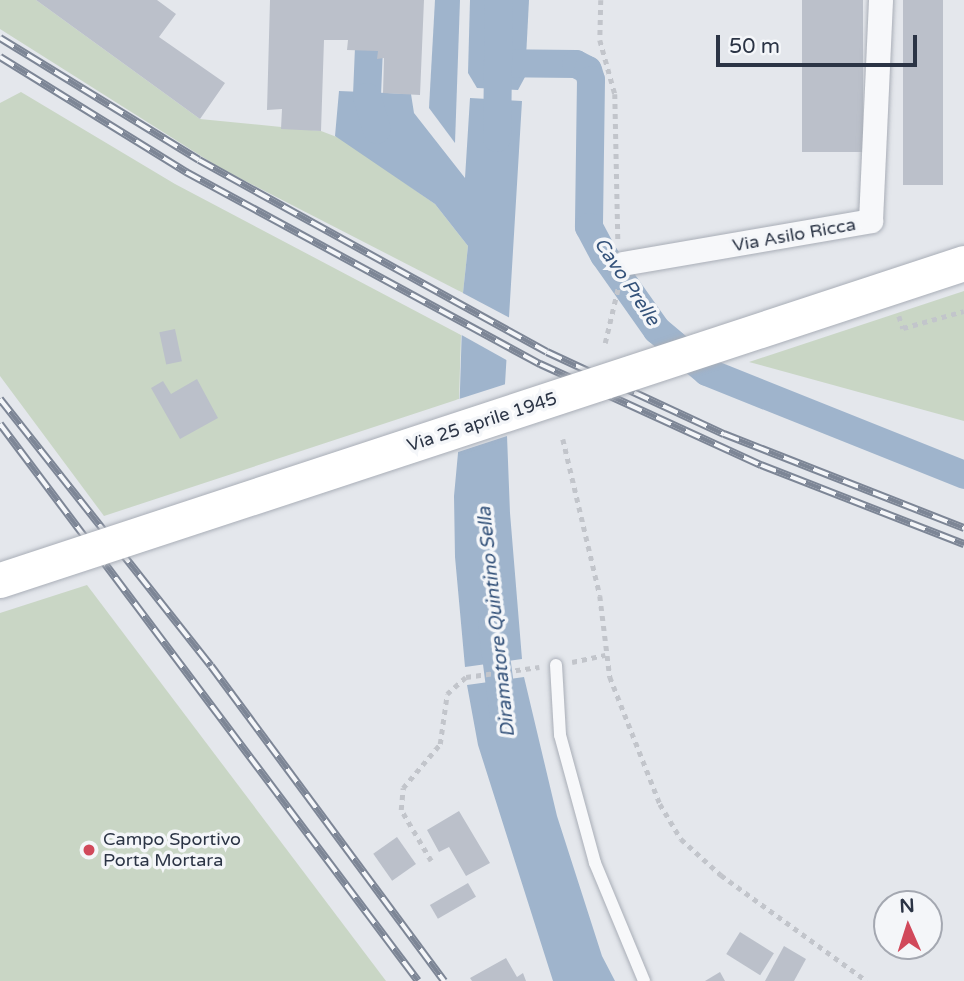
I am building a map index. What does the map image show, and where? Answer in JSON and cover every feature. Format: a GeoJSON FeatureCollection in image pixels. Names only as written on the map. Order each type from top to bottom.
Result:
{"type":"FeatureCollection","features":[{"type":"Feature","properties":{"kind":"street","name":"Via Asilo Ricca"},"geometry":{"type":"LineString","coordinates":[[623,264],[871,221],[881,0]]}},
{"type":"Feature","properties":{"kind":"street","name":"Via 25 aprile 1945"},"geometry":{"type":"LineString","coordinates":[[0,580],[964,263]]}},
{"type":"Feature","properties":{"kind":"lane"},"geometry":{"type":"LineString","coordinates":[[556,665],[560,735],[595,863],[644,981]]}},
{"type":"Feature","properties":{"kind":"path"},"geometry":{"type":"LineString","coordinates":[[601,0],[600,40],[615,94],[617,240],[623,264]]}},
{"type":"Feature","properties":{"kind":"path"},"geometry":{"type":"LineString","coordinates":[[606,343],[617,289]]}},
{"type":"Feature","properties":{"kind":"path"},"geometry":{"type":"LineString","coordinates":[[563,439],[600,596],[610,677],[660,804],[681,839],[721,876],[867,981]]}},
{"type":"Feature","properties":{"kind":"path"},"geometry":{"type":"LineString","coordinates":[[431,861],[401,810],[403,788],[440,744],[447,694],[466,677],[523,668]]}},
{"type":"Feature","properties":{"kind":"green space"},"geometry":{"type":"Polygon","coordinates":[[[0,0],[36,0],[200,119],[321,131],[342,139],[435,204],[468,246],[463,293],[220,168],[0,29],[0,0]]]}},
{"type":"Feature","properties":{"kind":"green space"},"geometry":{"type":"Polygon","coordinates":[[[21,92],[175,184],[461,335],[459,399],[104,516],[0,376],[0,103],[21,92]]]}},
{"type":"Feature","properties":{"kind":"green space"},"geometry":{"type":"Polygon","coordinates":[[[964,291],[964,421],[749,362],[964,291]]]}},
{"type":"Feature","properties":{"kind":"green space"},"geometry":{"type":"Polygon","coordinates":[[[87,585],[386,981],[0,981],[0,613],[87,585]]]}},
{"type":"Feature","properties":{"kind":"water"},"geometry":{"type":"Polygon","coordinates":[[[435,0],[460,0],[455,143],[429,108],[435,0]]]}},
{"type":"Feature","properties":{"kind":"water"},"geometry":{"type":"Polygon","coordinates":[[[470,0],[529,0],[525,77],[518,90],[477,88],[468,73],[470,0]]]}},
{"type":"Feature","properties":{"kind":"water"},"geometry":{"type":"Polygon","coordinates":[[[339,91],[411,94],[414,113],[465,178],[470,98],[522,101],[505,384],[510,513],[522,659],[465,667],[455,557],[454,496],[463,293],[468,246],[435,204],[335,136],[339,91]]]}},
{"type":"Feature","properties":{"kind":"water"},"geometry":{"type":"Polygon","coordinates":[[[524,677],[557,816],[602,956],[615,981],[553,981],[478,745],[467,685],[524,677]]]}},
{"type":"Feature","properties":{"kind":"pier"},"geometry":{"type":"Polygon","coordinates":[[[459,291],[512,319],[510,362],[458,333],[459,291]]]}},
{"type":"Feature","properties":{"kind":"pier"},"geometry":{"type":"Polygon","coordinates":[[[509,383],[510,435],[455,453],[456,400],[509,383]]]}},
{"type":"Feature","properties":{"kind":"building"},"geometry":{"type":"Polygon","coordinates":[[[36,0],[157,0],[176,14],[159,37],[225,83],[200,119],[36,0]]]}},
{"type":"Feature","properties":{"kind":"building"},"geometry":{"type":"Polygon","coordinates":[[[270,0],[424,0],[420,95],[383,93],[384,58],[377,59],[378,51],[347,50],[348,40],[324,40],[321,131],[281,129],[282,109],[267,110],[270,0]]]}},
{"type":"Feature","properties":{"kind":"building"},"geometry":{"type":"Polygon","coordinates":[[[802,0],[863,0],[863,152],[802,152],[802,0]]]}},
{"type":"Feature","properties":{"kind":"building"},"geometry":{"type":"Polygon","coordinates":[[[903,0],[943,0],[943,185],[903,185],[903,0]]]}},
{"type":"Feature","properties":{"kind":"building"},"geometry":{"type":"Polygon","coordinates":[[[175,329],[182,361],[166,365],[159,332],[175,329]]]}},
{"type":"Feature","properties":{"kind":"building"},"geometry":{"type":"Polygon","coordinates":[[[197,379],[218,418],[180,439],[151,388],[163,381],[171,394],[197,379]]]}},
{"type":"Feature","properties":{"kind":"building"},"geometry":{"type":"Polygon","coordinates":[[[459,811],[490,863],[466,876],[449,847],[439,852],[427,830],[459,811]]]}},
{"type":"Feature","properties":{"kind":"building"},"geometry":{"type":"Polygon","coordinates":[[[397,837],[416,864],[392,881],[373,854],[397,837]]]}},
{"type":"Feature","properties":{"kind":"building"},"geometry":{"type":"Polygon","coordinates":[[[468,883],[476,897],[438,919],[430,905],[468,883]]]}},
{"type":"Feature","properties":{"kind":"building"},"geometry":{"type":"Polygon","coordinates":[[[740,932],[774,953],[760,975],[726,954],[740,932]]]}},
{"type":"Feature","properties":{"kind":"building"},"geometry":{"type":"Polygon","coordinates":[[[784,946],[806,959],[794,981],[765,981],[784,946]]]}},
{"type":"Feature","properties":{"kind":"building"},"geometry":{"type":"Polygon","coordinates":[[[506,958],[517,977],[523,973],[526,981],[472,981],[470,978],[506,958]]]}},
{"type":"Feature","properties":{"kind":"building"},"geometry":{"type":"Polygon","coordinates":[[[720,972],[725,981],[705,981],[720,972]]]}},
{"type":"Feature","properties":{"kind":"waterway"},"geometry":{"type":"LineString","coordinates":[[371,0],[367,97],[377,129]]}},
{"type":"Feature","properties":{"kind":"waterway","name":"Diramatore Quintino Sella"},"geometry":{"type":"LineString","coordinates":[[497,138],[499,0]]}},
{"type":"Feature","properties":{"kind":"waterway","name":"Cavo Prelle"},"geometry":{"type":"LineString","coordinates":[[497,63],[576,64],[588,70],[591,80],[589,227],[604,255],[657,330],[707,372],[964,475]]}},
{"type":"Feature","properties":{"kind":"waterway","name":"Diramatore Quintino Sella"},"geometry":{"type":"LineString","coordinates":[[492,625],[504,717]]}},
{"type":"Feature","properties":{"kind":"railway"},"geometry":{"type":"LineString","coordinates":[[0,38],[199,160],[547,352],[724,434],[964,528]]}},
{"type":"Feature","properties":{"kind":"railway"},"geometry":{"type":"LineString","coordinates":[[0,57],[186,172],[540,364],[761,465],[964,544]]}},
{"type":"Feature","properties":{"kind":"railway"},"geometry":{"type":"LineString","coordinates":[[0,399],[211,666],[444,981]]}},
{"type":"Feature","properties":{"kind":"railway"},"geometry":{"type":"LineString","coordinates":[[0,424],[418,981]]}},
{"type":"Feature","properties":{"kind":"place","name":"Campo Sportivo Porta Mortara"},"geometry":{"type":"Point","coordinates":[89,850]}}]}
